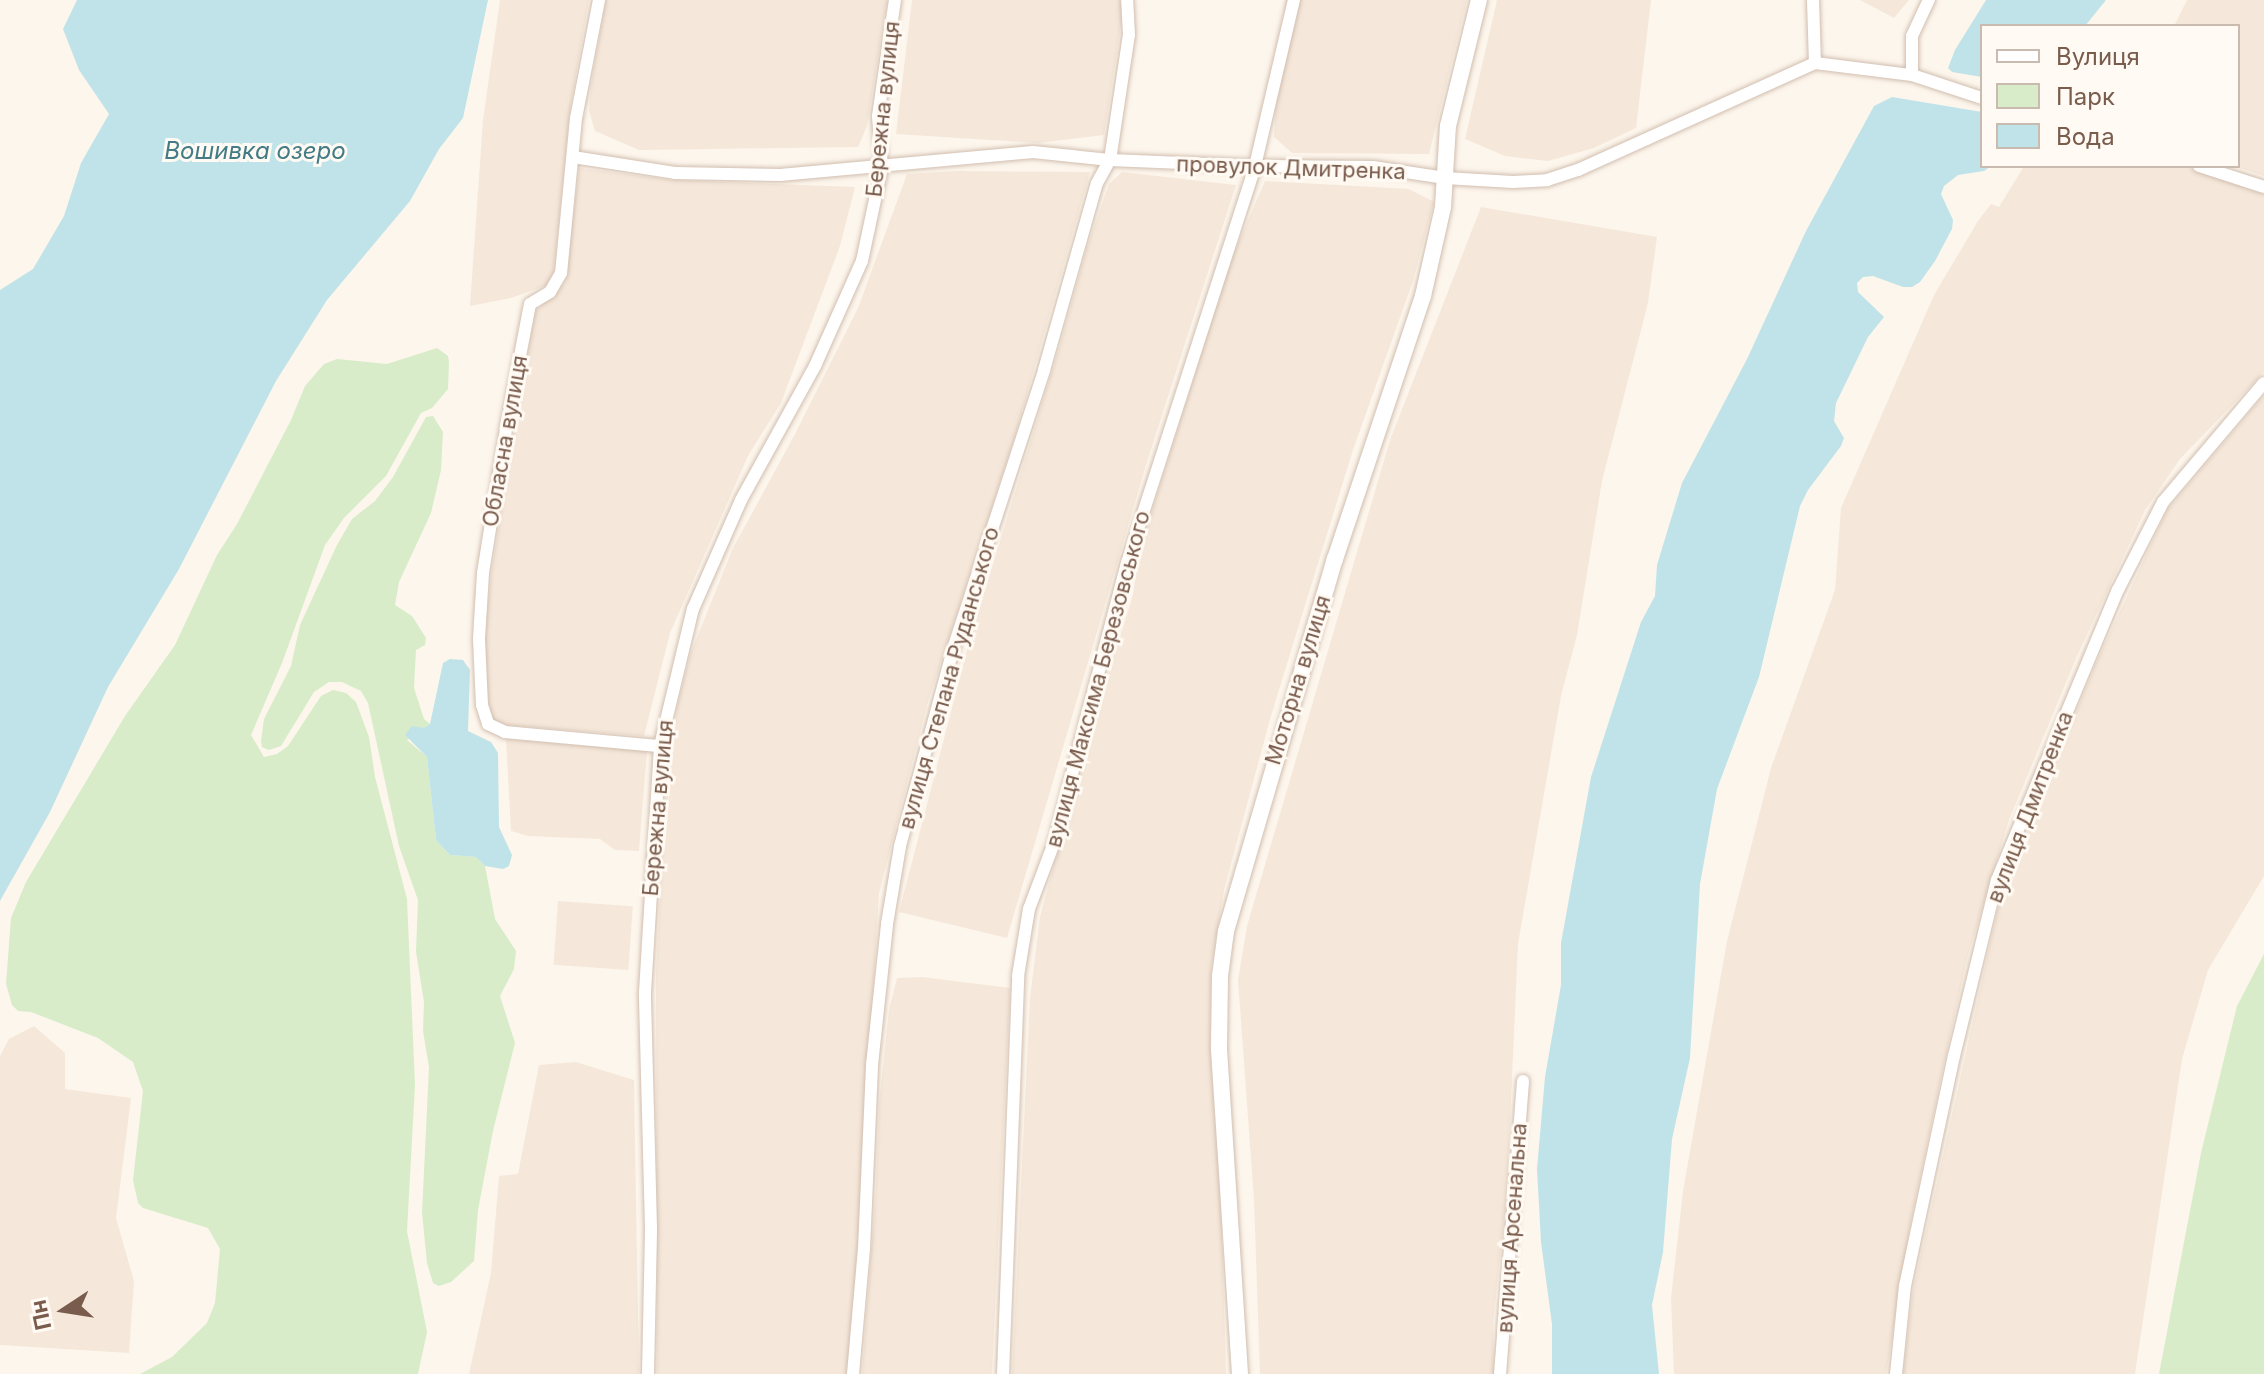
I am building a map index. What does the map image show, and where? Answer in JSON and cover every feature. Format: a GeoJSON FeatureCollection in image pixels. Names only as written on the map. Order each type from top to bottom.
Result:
{"type":"FeatureCollection","features":[{"type":"Feature","properties":{"kind":"street","name":"Обласна вулиця"},"geometry":{"type":"LineString","coordinates":[[599,0],[576,118],[561,273],[550,292],[530,304],[507,423],[483,573],[479,639],[482,705],[488,724],[505,732],[660,746]]}},
{"type":"Feature","properties":{"kind":"street","name":"Бережна вулиця"},"geometry":{"type":"LineString","coordinates":[[648,1374],[651,1228],[645,992],[660,746],[693,609],[741,500],[815,366],[862,261],[882,167],[878,116],[895,0]]}},
{"type":"Feature","properties":{"kind":"street","name":"вулиця Степана Руданського"},"geometry":{"type":"LineString","coordinates":[[853,1374],[864,1249],[872,1065],[887,924],[900,846],[954,646],[1044,370],[1097,183],[1110,160],[1129,35],[1127,0]]}},
{"type":"Feature","properties":{"kind":"street","name":"вулиця Максима Березовського"},"geometry":{"type":"LineString","coordinates":[[1003,1374],[1018,976],[1029,909],[1054,843],[1127,563],[1255,166],[1294,0]]}},
{"type":"Feature","properties":{"kind":"street","name":"Моторна вулиця"},"geometry":{"type":"LineString","coordinates":[[1240,1374],[1219,1048],[1220,976],[1226,931],[1262,799],[1335,559],[1423,296],[1437,242],[1448,126],[1479,0]]}},
{"type":"Feature","properties":{"kind":"street"},"geometry":{"type":"LineString","coordinates":[[1813,0],[1815,63],[1912,75],[1980,97]]}},
{"type":"Feature","properties":{"kind":"street"},"geometry":{"type":"LineString","coordinates":[[1912,75],[1912,36],[1929,0]]}},
{"type":"Feature","properties":{"kind":"street","name":"провулок Дмитренка"},"geometry":{"type":"LineString","coordinates":[[573,157],[675,173],[780,175],[1008,152],[1255,166],[1373,167],[1445,178],[1513,182],[1547,180],[1649,140],[1815,63]]}},
{"type":"Feature","properties":{"kind":"street"},"geometry":{"type":"LineString","coordinates":[[2205,168],[2264,187]]}},
{"type":"Feature","properties":{"kind":"street","name":"вулиця Дмитренка"},"geometry":{"type":"LineString","coordinates":[[1896,1374],[1905,1286],[1954,1056],[1997,880],[2118,590],[2163,502],[2264,383]]}},
{"type":"Feature","properties":{"kind":"street","name":"вулиця Арсенальна"},"geometry":{"type":"LineString","coordinates":[[1500,1374],[1523,1081]]}},
{"type":"Feature","properties":{"kind":"shaded area"},"geometry":{"type":"Polygon","coordinates":[[[500,0],[589,0],[571,102],[553,278],[550,284],[511,298],[470,306],[483,120],[500,0]]]}},
{"type":"Feature","properties":{"kind":"shaded area"},"geometry":{"type":"Polygon","coordinates":[[[606,0],[887,0],[867,126],[858,147],[639,150],[595,131],[589,111],[591,85],[606,0]]]}},
{"type":"Feature","properties":{"kind":"shaded area"},"geometry":{"type":"Polygon","coordinates":[[[912,0],[1125,0],[1104,135],[1038,143],[896,134],[912,0]]]}},
{"type":"Feature","properties":{"kind":"shaded area"},"geometry":{"type":"Polygon","coordinates":[[[1286,0],[1467,0],[1429,154],[1292,153],[1274,137],[1279,41],[1286,0]]]}},
{"type":"Feature","properties":{"kind":"shaded area"},"geometry":{"type":"Polygon","coordinates":[[[1497,0],[1651,0],[1636,128],[1594,148],[1548,161],[1505,156],[1465,139],[1497,0]]]}},
{"type":"Feature","properties":{"kind":"shaded area"},"geometry":{"type":"Polygon","coordinates":[[[1860,0],[1909,0],[1894,18],[1860,0]]]}},
{"type":"Feature","properties":{"kind":"shaded area"},"geometry":{"type":"Polygon","coordinates":[[[2187,0],[2264,0],[2264,176],[2239,168],[2240,24],[2175,24],[2187,0]]]}},
{"type":"Feature","properties":{"kind":"shaded area"},"geometry":{"type":"Polygon","coordinates":[[[579,168],[672,180],[855,187],[840,246],[781,403],[748,456],[670,633],[644,736],[504,725],[494,720],[488,704],[484,639],[519,403],[535,312],[565,283],[579,168]]]}},
{"type":"Feature","properties":{"kind":"shaded area"},"geometry":{"type":"Polygon","coordinates":[[[2023,168],[2192,168],[2264,193],[2264,372],[2180,459],[2145,510],[2077,656],[2009,820],[1968,955],[1910,1226],[1886,1374],[1674,1374],[1671,1298],[1683,1191],[1727,941],[1771,768],[1835,590],[1841,508],[1934,295],[1978,221],[1991,204],[1999,207],[2023,168]]]}},
{"type":"Feature","properties":{"kind":"shaded area"},"geometry":{"type":"Polygon","coordinates":[[[957,171],[1090,172],[1015,436],[927,705],[879,893],[850,1374],[657,1374],[656,973],[665,802],[678,702],[691,652],[733,548],[858,308],[907,174],[957,171]]]}},
{"type":"Feature","properties":{"kind":"shaded area"},"geometry":{"type":"Polygon","coordinates":[[[1122,172],[1236,185],[1146,465],[1007,938],[899,912],[968,646],[1087,247],[1109,184],[1122,172]]]}},
{"type":"Feature","properties":{"kind":"shaded area"},"geometry":{"type":"Polygon","coordinates":[[[1265,181],[1409,189],[1434,202],[1413,281],[1353,450],[1271,716],[1224,890],[1211,969],[1210,1046],[1221,1203],[1226,1374],[1012,1374],[1030,998],[1040,917],[1083,756],[1133,595],[1139,553],[1230,262],[1265,181]]]}},
{"type":"Feature","properties":{"kind":"shaded area"},"geometry":{"type":"Polygon","coordinates":[[[1481,207],[1657,237],[1648,303],[1602,481],[1577,635],[1561,696],[1518,944],[1507,1190],[1493,1324],[1494,1374],[1260,1374],[1254,1200],[1238,980],[1247,926],[1390,440],[1481,207]]]}},
{"type":"Feature","properties":{"kind":"shaded area"},"geometry":{"type":"Polygon","coordinates":[[[2264,395],[2264,876],[2208,970],[2182,1059],[2135,1374],[1903,1374],[1913,1291],[2001,895],[2097,661],[2167,510],[2264,395]]]}},
{"type":"Feature","properties":{"kind":"shaded area"},"geometry":{"type":"Polygon","coordinates":[[[506,739],[647,751],[639,851],[615,850],[600,839],[528,836],[511,831],[506,739]]]}},
{"type":"Feature","properties":{"kind":"shaded area"},"geometry":{"type":"Polygon","coordinates":[[[558,901],[633,906],[628,970],[554,965],[558,901]]]}},
{"type":"Feature","properties":{"kind":"shaded area"},"geometry":{"type":"Polygon","coordinates":[[[922,977],[1010,988],[992,1374],[862,1374],[879,1104],[889,1010],[897,978],[922,977]]]}},
{"type":"Feature","properties":{"kind":"shaded area"},"geometry":{"type":"Polygon","coordinates":[[[34,1026],[65,1053],[65,1089],[131,1098],[116,1218],[134,1281],[129,1353],[0,1345],[0,1056],[9,1039],[34,1026]]]}},
{"type":"Feature","properties":{"kind":"shaded area"},"geometry":{"type":"Polygon","coordinates":[[[576,1062],[634,1080],[639,1374],[469,1374],[491,1273],[499,1176],[518,1174],[539,1065],[576,1062]]]}},
{"type":"Feature","properties":{"kind":"green space"},"geometry":{"type":"Polygon","coordinates":[[[437,348],[448,356],[448,389],[432,408],[421,413],[386,476],[344,518],[325,545],[282,663],[251,735],[264,757],[277,754],[288,746],[321,696],[333,690],[346,693],[356,702],[369,737],[375,777],[407,899],[415,1085],[407,1231],[427,1332],[418,1374],[140,1374],[172,1357],[207,1323],[215,1303],[220,1249],[208,1228],[143,1208],[138,1203],[133,1180],[143,1091],[133,1062],[98,1038],[31,1012],[18,1011],[12,1005],[6,984],[11,918],[26,882],[125,716],[175,645],[217,555],[237,524],[291,420],[305,386],[324,364],[337,359],[387,364],[437,348]]]}},
{"type":"Feature","properties":{"kind":"green space"},"geometry":{"type":"Polygon","coordinates":[[[433,416],[443,432],[441,470],[431,513],[399,582],[395,605],[412,616],[426,638],[425,645],[416,650],[414,688],[424,719],[430,724],[407,740],[427,757],[436,840],[450,855],[476,857],[485,866],[495,919],[516,951],[514,969],[500,996],[515,1043],[493,1131],[478,1210],[474,1261],[451,1282],[439,1286],[433,1283],[427,1263],[422,1213],[429,1067],[416,952],[418,900],[399,846],[368,703],[361,691],[342,682],[329,682],[314,692],[281,746],[269,750],[262,747],[261,741],[264,719],[291,666],[300,625],[337,545],[352,519],[375,501],[393,477],[426,417],[433,416]]]}},
{"type":"Feature","properties":{"kind":"green space"},"geometry":{"type":"Polygon","coordinates":[[[2264,954],[2264,1374],[2159,1374],[2201,1153],[2237,1006],[2264,954]]]}},
{"type":"Feature","properties":{"kind":"water","name":"Вошивка озеро"},"geometry":{"type":"Polygon","coordinates":[[[77,0],[488,0],[463,118],[439,149],[410,201],[327,300],[276,381],[179,569],[108,687],[50,812],[0,901],[0,290],[33,269],[64,216],[81,163],[109,114],[79,70],[63,29],[77,0]]]}},
{"type":"Feature","properties":{"kind":"water"},"geometry":{"type":"Polygon","coordinates":[[[1986,0],[2106,0],[2087,24],[1980,24],[1980,77],[1952,72],[1948,68],[1955,50],[1986,0]]]}},
{"type":"Feature","properties":{"kind":"water"},"geometry":{"type":"Polygon","coordinates":[[[1892,97],[1980,112],[1980,168],[1988,168],[1958,175],[1944,186],[1941,194],[1953,220],[1952,229],[1920,282],[1912,287],[1903,287],[1873,276],[1863,277],[1857,283],[1858,292],[1884,317],[1868,337],[1836,403],[1834,421],[1844,438],[1800,506],[1759,677],[1717,789],[1700,884],[1690,1058],[1672,1139],[1663,1252],[1652,1305],[1659,1374],[1552,1374],[1552,1324],[1541,1242],[1537,1169],[1545,1077],[1561,985],[1561,943],[1591,777],[1641,622],[1655,596],[1657,565],[1682,483],[1747,359],[1806,231],[1874,106],[1892,97]]]}},
{"type":"Feature","properties":{"kind":"water"},"geometry":{"type":"Polygon","coordinates":[[[450,659],[463,660],[470,670],[468,731],[491,742],[498,753],[499,827],[512,855],[509,866],[503,869],[485,866],[476,857],[450,855],[436,840],[427,757],[405,735],[412,726],[424,728],[430,724],[443,663],[450,659]]]}}]}
